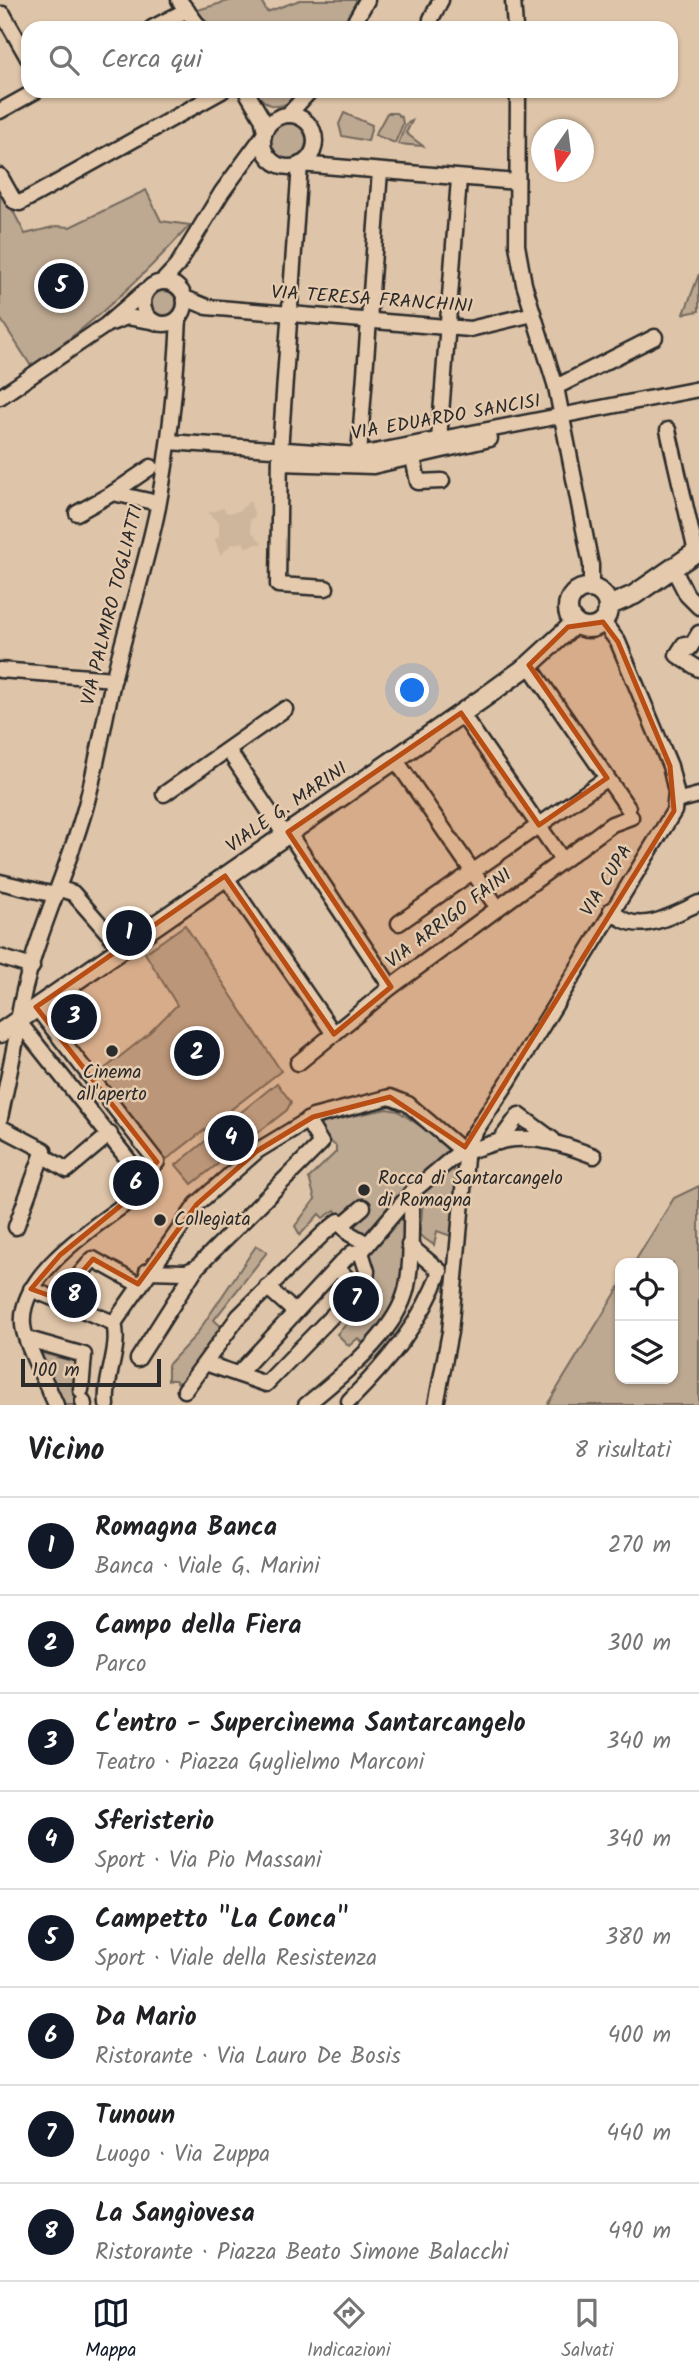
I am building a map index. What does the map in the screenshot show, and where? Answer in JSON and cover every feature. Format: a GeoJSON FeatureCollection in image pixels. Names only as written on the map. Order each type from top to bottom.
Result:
{"type":"FeatureCollection","features":[{"type":"Feature","properties":{"kind":"main road"},"geometry":{"type":"LineString","coordinates":[[606,614],[603,594],[591,588],[579,590],[570,600],[569,612],[575,623],[586,628],[698,551]]}},
{"type":"Feature","properties":{"kind":"main road","name":"VIALE G. MARINI"},"geometry":{"type":"LineString","coordinates":[[0,1033],[21,1025],[36,1007],[461,713],[529,664],[575,623]]}},
{"type":"Feature","properties":{"kind":"street"},"geometry":{"type":"LineString","coordinates":[[355,21],[367,0]]}},
{"type":"Feature","properties":{"kind":"street"},"geometry":{"type":"LineString","coordinates":[[431,19],[441,0]]}},
{"type":"Feature","properties":{"kind":"street"},"geometry":{"type":"LineString","coordinates":[[513,0],[514,21]]}},
{"type":"Feature","properties":{"kind":"street"},"geometry":{"type":"LineString","coordinates":[[161,21],[183,5],[195,21]]}},
{"type":"Feature","properties":{"kind":"street"},"geometry":{"type":"LineString","coordinates":[[0,16],[3,14],[21,46]]}},
{"type":"Feature","properties":{"kind":"street"},"geometry":{"type":"LineString","coordinates":[[0,111],[23,98]]}},
{"type":"Feature","properties":{"kind":"street"},"geometry":{"type":"LineString","coordinates":[[0,176],[14,201],[20,203],[209,98]]}},
{"type":"Feature","properties":{"kind":"street"},"geometry":{"type":"LineString","coordinates":[[250,98],[264,133],[264,148],[272,160]]}},
{"type":"Feature","properties":{"kind":"street"},"geometry":{"type":"LineString","coordinates":[[252,98],[286,115],[305,120],[313,131],[314,144],[310,156],[300,164],[280,457],[278,585],[326,588]]}},
{"type":"Feature","properties":{"kind":"street"},"geometry":{"type":"LineString","coordinates":[[0,397],[106,325],[145,291],[163,281],[195,240],[222,192],[264,133],[276,118],[286,115],[304,98]]}},
{"type":"Feature","properties":{"kind":"street"},"geometry":{"type":"LineString","coordinates":[[305,120],[310,98]]}},
{"type":"Feature","properties":{"kind":"street"},"geometry":{"type":"LineString","coordinates":[[518,98],[517,245],[524,284],[563,417],[591,565],[591,588]]}},
{"type":"Feature","properties":{"kind":"street"},"geometry":{"type":"LineString","coordinates":[[314,144],[324,156],[345,168]]}},
{"type":"Feature","properties":{"kind":"street"},"geometry":{"type":"LineString","coordinates":[[245,163],[259,159],[272,160],[285,166],[300,164],[517,183]]}},
{"type":"Feature","properties":{"kind":"street"},"geometry":{"type":"LineString","coordinates":[[359,455],[380,171]]}},
{"type":"Feature","properties":{"kind":"street"},"geometry":{"type":"LineString","coordinates":[[439,440],[459,178]]}},
{"type":"Feature","properties":{"kind":"street"},"geometry":{"type":"LineString","coordinates":[[181,316],[182,293],[195,240]]}},
{"type":"Feature","properties":{"kind":"street"},"geometry":{"type":"LineString","coordinates":[[163,281],[207,307]]}},
{"type":"Feature","properties":{"kind":"street"},"geometry":{"type":"LineString","coordinates":[[145,291],[142,304],[156,322],[177,361]]}},
{"type":"Feature","properties":{"kind":"street"},"geometry":{"type":"LineString","coordinates":[[106,325],[127,317],[156,322],[207,307]]}},
{"type":"Feature","properties":{"kind":"street","name":"VIA TERESA FRANCHINI"},"geometry":{"type":"LineString","coordinates":[[207,307],[470,328],[533,314]]}},
{"type":"Feature","properties":{"kind":"street","name":"VIA PALMIRO TOGLIATTI"},"geometry":{"type":"LineString","coordinates":[[0,1118],[32,967],[87,803],[114,679],[159,503],[169,442],[181,316]]}},
{"type":"Feature","properties":{"kind":"street"},"geometry":{"type":"LineString","coordinates":[[556,387],[655,337]]}},
{"type":"Feature","properties":{"kind":"street","name":"VIA EDUARDO SANCISI"},"geometry":{"type":"LineString","coordinates":[[169,442],[280,457],[410,455],[439,440],[699,389]]}},
{"type":"Feature","properties":{"kind":"street"},"geometry":{"type":"LineString","coordinates":[[280,457],[373,467],[410,455],[516,434],[528,422]]}},
{"type":"Feature","properties":{"kind":"street"},"geometry":{"type":"LineString","coordinates":[[668,430],[698,551]]}},
{"type":"Feature","properties":{"kind":"street"},"geometry":{"type":"LineString","coordinates":[[410,455],[418,482],[442,481]]}},
{"type":"Feature","properties":{"kind":"street"},"geometry":{"type":"LineString","coordinates":[[77,513],[151,467]]}},
{"type":"Feature","properties":{"kind":"street"},"geometry":{"type":"LineString","coordinates":[[113,493],[159,503]]}},
{"type":"Feature","properties":{"kind":"street"},"geometry":{"type":"LineString","coordinates":[[673,568],[687,595],[699,607]]}},
{"type":"Feature","properties":{"kind":"street"},"geometry":{"type":"LineString","coordinates":[[606,614],[670,766],[675,781],[676,801],[699,795]]}},
{"type":"Feature","properties":{"kind":"street"},"geometry":{"type":"LineString","coordinates":[[699,634],[690,648],[684,644],[677,655],[699,669]]}},
{"type":"Feature","properties":{"kind":"street"},"geometry":{"type":"LineString","coordinates":[[398,923],[607,778],[529,664]]}},
{"type":"Feature","properties":{"kind":"street"},"geometry":{"type":"LineString","coordinates":[[0,670],[114,679]]}},
{"type":"Feature","properties":{"kind":"street"},"geometry":{"type":"LineString","coordinates":[[164,794],[285,709]]}},
{"type":"Feature","properties":{"kind":"street"},"geometry":{"type":"LineString","coordinates":[[461,713],[559,855]]}},
{"type":"Feature","properties":{"kind":"street"},"geometry":{"type":"LineString","coordinates":[[228,750],[391,987]]}},
{"type":"Feature","properties":{"kind":"street"},"geometry":{"type":"LineString","coordinates":[[395,759],[493,901]]}},
{"type":"Feature","properties":{"kind":"street","name":"VIA ARRIGO FAINI"},"geometry":{"type":"LineString","coordinates":[[298,1063],[391,987],[630,812],[607,778]]}},
{"type":"Feature","properties":{"kind":"street","name":"VIA CUPA"},"geometry":{"type":"LineString","coordinates":[[462,1155],[611,909],[674,811],[676,801]]}},
{"type":"Feature","properties":{"kind":"street"},"geometry":{"type":"LineString","coordinates":[[225,876],[334,1034]]}},
{"type":"Feature","properties":{"kind":"street"},"geometry":{"type":"LineString","coordinates":[[0,882],[73,893],[121,948]]}},
{"type":"Feature","properties":{"kind":"street"},"geometry":{"type":"LineString","coordinates":[[611,909],[626,922],[645,924],[699,903]]}},
{"type":"Feature","properties":{"kind":"street"},"geometry":{"type":"LineString","coordinates":[[0,957],[32,967]]}},
{"type":"Feature","properties":{"kind":"street"},"geometry":{"type":"LineString","coordinates":[[36,1007],[157,1162],[143,1178],[140,1193],[47,1267],[31,1289],[24,1329],[55,1405]]}},
{"type":"Feature","properties":{"kind":"street"},"geometry":{"type":"LineString","coordinates":[[21,1025],[143,1178]]}},
{"type":"Feature","properties":{"kind":"street"},"geometry":{"type":"LineString","coordinates":[[73,1089],[90,1077]]}},
{"type":"Feature","properties":{"kind":"street"},"geometry":{"type":"LineString","coordinates":[[107,1405],[107,1381],[116,1332],[114,1323],[147,1271],[197,1204],[257,1151],[307,1120],[390,1097],[408,1104],[462,1155],[462,1222],[453,1304],[436,1405]]}},
{"type":"Feature","properties":{"kind":"street"},"geometry":{"type":"LineString","coordinates":[[499,1142],[519,1115],[555,1142]]}},
{"type":"Feature","properties":{"kind":"street"},"geometry":{"type":"LineString","coordinates":[[138,1359],[197,1268],[321,1143],[307,1120]]}},
{"type":"Feature","properties":{"kind":"street"},"geometry":{"type":"LineString","coordinates":[[0,1127],[44,1150],[16,1227]]}},
{"type":"Feature","properties":{"kind":"street"},"geometry":{"type":"LineString","coordinates":[[42,1155],[68,1170],[110,1135]]}},
{"type":"Feature","properties":{"kind":"street"},"geometry":{"type":"LineString","coordinates":[[238,1374],[352,1253],[364,1248],[412,1192],[462,1155],[499,1142],[535,1139],[555,1142],[594,1156]]}},
{"type":"Feature","properties":{"kind":"street"},"geometry":{"type":"LineString","coordinates":[[306,1405],[369,1349],[397,1315],[406,1292],[412,1192]]}},
{"type":"Feature","properties":{"kind":"street"},"geometry":{"type":"LineString","coordinates":[[185,1391],[239,1316],[267,1287],[363,1207]]}},
{"type":"Feature","properties":{"kind":"street"},"geometry":{"type":"LineString","coordinates":[[205,1363],[265,1384],[359,1290],[366,1281],[364,1248],[341,1223]]}},
{"type":"Feature","properties":{"kind":"street"},"geometry":{"type":"LineString","coordinates":[[349,1401],[386,1361],[433,1292],[440,1271],[409,1245]]}},
{"type":"Feature","properties":{"kind":"street"},"geometry":{"type":"LineString","coordinates":[[60,1299],[93,1259],[138,1284]]}},
{"type":"Feature","properties":{"kind":"street"},"geometry":{"type":"LineString","coordinates":[[147,1271],[186,1272],[197,1268]]}},
{"type":"Feature","properties":{"kind":"street"},"geometry":{"type":"LineString","coordinates":[[337,1268],[359,1290]]}},
{"type":"Feature","properties":{"kind":"street"},"geometry":{"type":"LineString","coordinates":[[267,1287],[295,1311]]}},
{"type":"Feature","properties":{"kind":"street"},"geometry":{"type":"LineString","coordinates":[[31,1289],[114,1323]]}},
{"type":"Feature","properties":{"kind":"street"},"geometry":{"type":"LineString","coordinates":[[28,1339],[84,1355],[83,1399]]}},
{"type":"Feature","properties":{"kind":"highlighted area"},"geometry":{"type":"Polygon","coordinates":[[[603,622],[618,642],[670,766],[674,811],[465,1147],[390,1097],[313,1117],[257,1151],[197,1204],[138,1284],[93,1259],[59,1299],[31,1289],[60,1255],[147,1184],[141,1175],[157,1162],[36,1007],[225,876],[334,1034],[391,987],[288,832],[461,713],[539,825],[607,778],[529,665],[568,627],[603,622]]]}},
{"type":"Feature","properties":{"kind":"shaded area"},"geometry":{"type":"Polygon","coordinates":[[[232,0],[261,0],[267,12],[300,0],[361,0],[348,21],[201,21],[194,11],[232,0]]]}},
{"type":"Feature","properties":{"kind":"shaded area"},"geometry":{"type":"Polygon","coordinates":[[[261,98],[294,98],[277,106],[261,98]]]}},
{"type":"Feature","properties":{"kind":"shaded area"},"geometry":{"type":"Polygon","coordinates":[[[344,113],[372,125],[368,141],[342,136],[339,124],[344,113]]]}},
{"type":"Feature","properties":{"kind":"shaded area"},"geometry":{"type":"Polygon","coordinates":[[[387,113],[396,113],[402,118],[403,124],[395,143],[375,135],[387,113]]]}},
{"type":"Feature","properties":{"kind":"shaded area"},"geometry":{"type":"Polygon","coordinates":[[[412,121],[406,133],[423,146],[398,144],[406,124],[412,121]]]}},
{"type":"Feature","properties":{"kind":"shaded area"},"geometry":{"type":"Polygon","coordinates":[[[288,123],[301,128],[306,141],[301,154],[288,159],[275,154],[270,141],[275,128],[288,123]]]}},
{"type":"Feature","properties":{"kind":"shaded area"},"geometry":{"type":"Polygon","coordinates":[[[0,186],[25,234],[57,226],[70,227],[146,190],[161,221],[190,225],[115,301],[31,366],[0,318],[0,186]]]}},
{"type":"Feature","properties":{"kind":"shaded area"},"geometry":{"type":"Polygon","coordinates":[[[699,274],[699,311],[684,314],[699,274]]]}},
{"type":"Feature","properties":{"kind":"shaded area"},"geometry":{"type":"Polygon","coordinates":[[[164,291],[172,295],[176,303],[172,311],[164,315],[156,311],[152,303],[156,295],[164,291]]]}},
{"type":"Feature","properties":{"kind":"shaded area"},"geometry":{"type":"Polygon","coordinates":[[[250,501],[255,516],[250,520],[251,531],[262,543],[246,547],[243,542],[232,544],[220,555],[215,539],[219,537],[219,523],[208,513],[223,508],[227,513],[239,511],[250,501]]]}},
{"type":"Feature","properties":{"kind":"shaded area"},"geometry":{"type":"Polygon","coordinates":[[[185,925],[281,1071],[163,1162],[98,1074],[146,1036],[177,1005],[145,953],[185,925]]]}},
{"type":"Feature","properties":{"kind":"shaded area"},"geometry":{"type":"Polygon","coordinates":[[[277,1083],[291,1102],[287,1110],[192,1184],[176,1165],[277,1083]]]}},
{"type":"Feature","properties":{"kind":"shaded area"},"geometry":{"type":"Polygon","coordinates":[[[387,1109],[398,1111],[445,1143],[460,1192],[451,1236],[437,1231],[434,1245],[418,1234],[420,1230],[416,1226],[421,1222],[423,1199],[413,1193],[406,1291],[368,1348],[358,1338],[349,1346],[337,1334],[366,1304],[361,1293],[375,1277],[365,1246],[359,1235],[335,1210],[323,1218],[319,1214],[300,1235],[295,1226],[315,1199],[309,1178],[336,1152],[336,1146],[317,1132],[319,1123],[387,1109]]]}},
{"type":"Feature","properties":{"kind":"shaded area"},"geometry":{"type":"Polygon","coordinates":[[[699,1186],[699,1405],[547,1405],[615,1294],[615,1384],[678,1384],[678,1258],[637,1258],[674,1198],[699,1186]]]}},
{"type":"Feature","properties":{"kind":"shaded area"},"geometry":{"type":"Polygon","coordinates":[[[256,1246],[267,1252],[214,1320],[227,1332],[185,1390],[175,1380],[168,1380],[168,1365],[196,1335],[256,1246]]]}},
{"type":"Feature","properties":{"kind":"shaded area"},"geometry":{"type":"Polygon","coordinates":[[[389,1331],[398,1339],[372,1373],[360,1361],[389,1331]]]}},
{"type":"Feature","properties":{"kind":"shaded area"},"geometry":{"type":"Polygon","coordinates":[[[41,1353],[80,1363],[78,1405],[61,1405],[41,1353]]]}},
{"type":"Feature","properties":{"kind":"place","name":"Campetto \"La Conca\""},"geometry":{"type":"Point","coordinates":[61,286]}},
{"type":"Feature","properties":{"kind":"place","name":"Romagna Banca"},"geometry":{"type":"Point","coordinates":[129,933]}},
{"type":"Feature","properties":{"kind":"place","name":"C'entro - Supercinema Santarcangelo"},"geometry":{"type":"Point","coordinates":[74,1017]}},
{"type":"Feature","properties":{"kind":"place","name":"Cinema all'aperto"},"geometry":{"type":"Point","coordinates":[112,1051]}},
{"type":"Feature","properties":{"kind":"place","name":"Campo della Fiera"},"geometry":{"type":"Point","coordinates":[197,1053]}},
{"type":"Feature","properties":{"kind":"place","name":"Sferisterio"},"geometry":{"type":"Point","coordinates":[231,1138]}},
{"type":"Feature","properties":{"kind":"place","name":"Da Mario"},"geometry":{"type":"Point","coordinates":[136,1183]}},
{"type":"Feature","properties":{"kind":"place","name":"Rocca di Santarcangelo di Romagna"},"geometry":{"type":"Point","coordinates":[364,1190]}},
{"type":"Feature","properties":{"kind":"place","name":"Collegiata"},"geometry":{"type":"Point","coordinates":[160,1220]}},
{"type":"Feature","properties":{"kind":"place","name":"La Sangiovesa"},"geometry":{"type":"Point","coordinates":[74,1295]}},
{"type":"Feature","properties":{"kind":"place","name":"Tunoun"},"geometry":{"type":"Point","coordinates":[356,1299]}}]}
